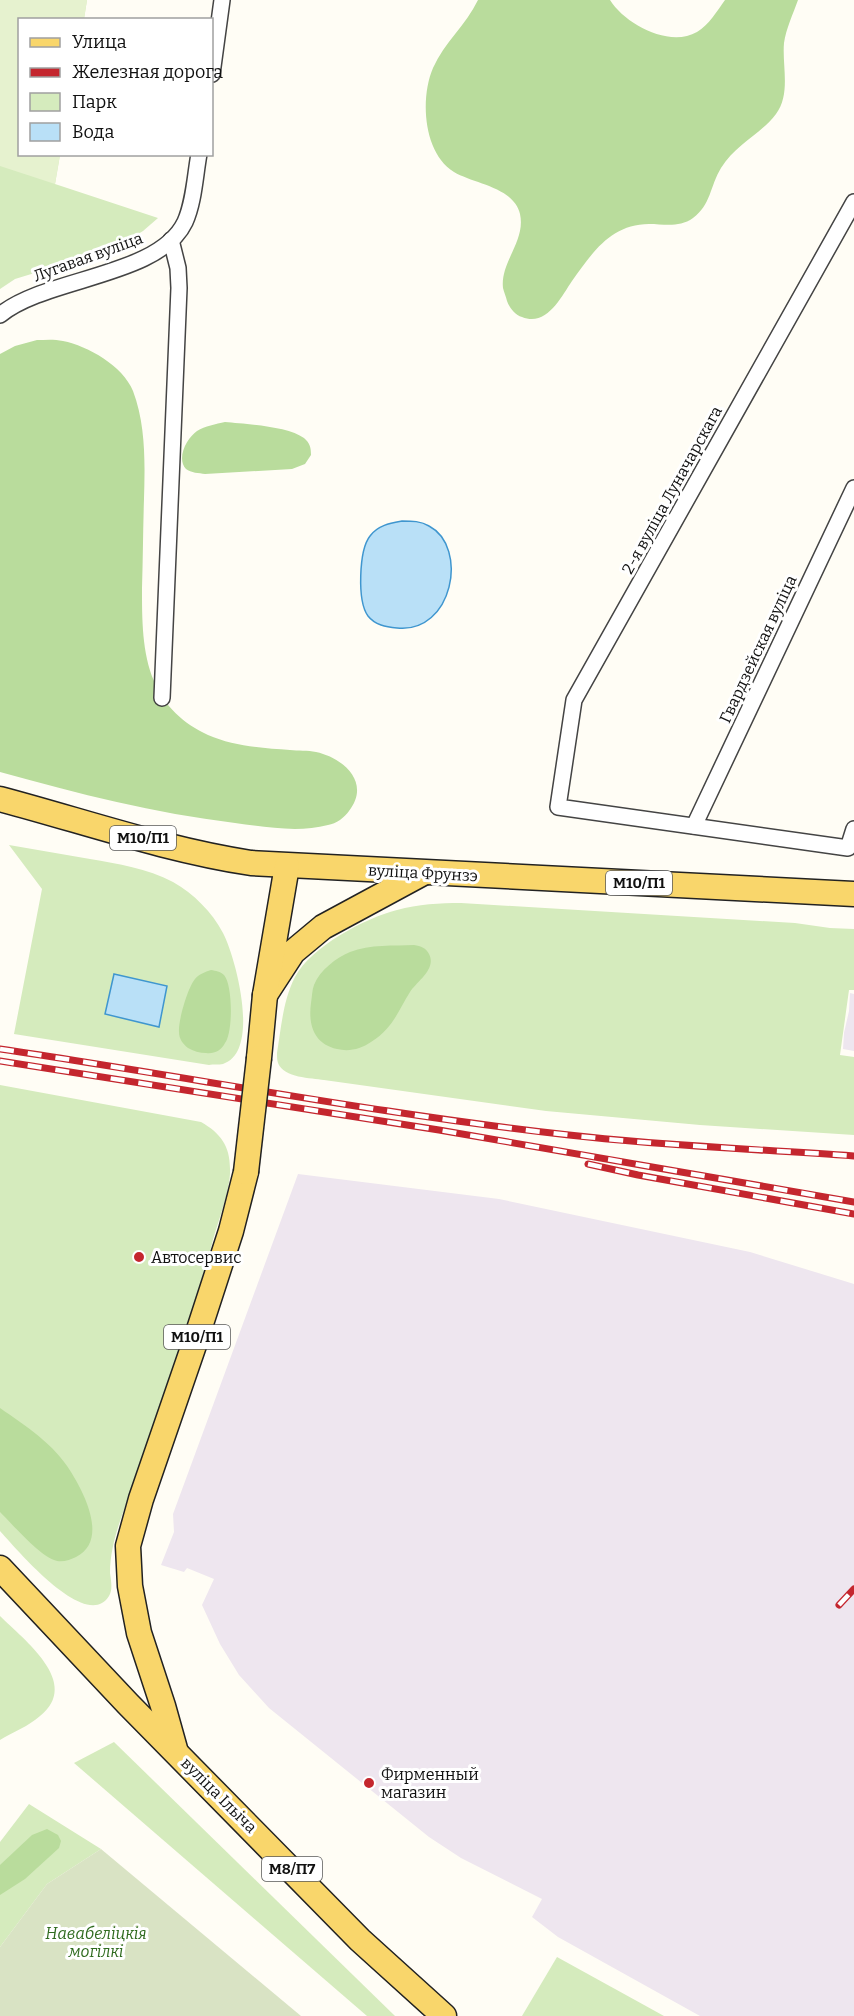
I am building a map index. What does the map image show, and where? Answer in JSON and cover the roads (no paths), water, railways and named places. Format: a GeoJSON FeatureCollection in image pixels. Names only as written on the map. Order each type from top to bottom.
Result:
{"type":"FeatureCollection","features":[{"type":"Feature","properties":{"kind":"main road","name":"вуліца Фрунзэ"},"geometry":{"type":"LineString","coordinates":[[0,799],[219,858],[251,864],[854,894]]}},
{"type":"Feature","properties":{"kind":"main road","name":"М10/П1"},"geometry":{"type":"LineString","coordinates":[[175,1751],[139,1633],[130,1586],[128,1546],[141,1499],[195,1345],[231,1231],[246,1172],[265,995],[287,866]]}},
{"type":"Feature","properties":{"kind":"main road","name":"М10/П1"},"geometry":{"type":"LineString","coordinates":[[265,995],[293,952],[322,927],[423,873]]}},
{"type":"Feature","properties":{"kind":"main road","name":"вуліца Ільіча"},"geometry":{"type":"LineString","coordinates":[[0,1568],[128,1704],[360,1941],[444,2016]]}},
{"type":"Feature","properties":{"kind":"street"},"geometry":{"type":"LineString","coordinates":[[213,67],[222,0]]}},
{"type":"Feature","properties":{"kind":"street","name":"Лугавая вуліца"},"geometry":{"type":"LineString","coordinates":[[0,315],[25,299],[124,266],[151,254],[171,240],[185,222],[199,156]]}},
{"type":"Feature","properties":{"kind":"street","name":"2-я вуліца Луначарскага"},"geometry":{"type":"LineString","coordinates":[[694,826],[558,807],[574,700],[854,202]]}},
{"type":"Feature","properties":{"kind":"street"},"geometry":{"type":"LineString","coordinates":[[162,698],[179,288],[178,268],[171,240]]}},
{"type":"Feature","properties":{"kind":"street","name":"Гвардзейская вуліца"},"geometry":{"type":"LineString","coordinates":[[694,826],[854,488]]}},
{"type":"Feature","properties":{"kind":"street"},"geometry":{"type":"LineString","coordinates":[[694,826],[848,848],[854,829]]}},
{"type":"Feature","properties":{"kind":"water"},"geometry":{"type":"Polygon","coordinates":[[[402,521],[426,524],[441,537],[449,552],[451,569],[449,587],[442,604],[431,618],[416,626],[397,628],[381,625],[368,616],[362,599],[361,576],[366,543],[370,536],[381,527],[402,521]]]}},
{"type":"Feature","properties":{"kind":"water"},"geometry":{"type":"Polygon","coordinates":[[[114,974],[167,986],[159,1027],[105,1014],[114,974]]]}},
{"type":"Feature","properties":{"kind":"railway"},"geometry":{"type":"LineString","coordinates":[[0,1049],[426,1117],[569,1135],[854,1156]]}},
{"type":"Feature","properties":{"kind":"railway"},"geometry":{"type":"LineString","coordinates":[[0,1061],[439,1130],[854,1202]]}},
{"type":"Feature","properties":{"kind":"railway"},"geometry":{"type":"LineString","coordinates":[[588,1164],[854,1214]]}},
{"type":"Feature","properties":{"kind":"railway"},"geometry":{"type":"LineString","coordinates":[[839,1605],[854,1589]]}},
{"type":"Feature","properties":{"kind":"place","name":"Автосервис"},"geometry":{"type":"Point","coordinates":[139,1257]}},
{"type":"Feature","properties":{"kind":"place","name":"Фирменный магазин"},"geometry":{"type":"Point","coordinates":[369,1783]}},
{"type":"Feature","properties":{"kind":"park label","name":"Навабеліцкія могілкі"},"geometry":{"type":"Point","coordinates":[96,1942]}}]}
